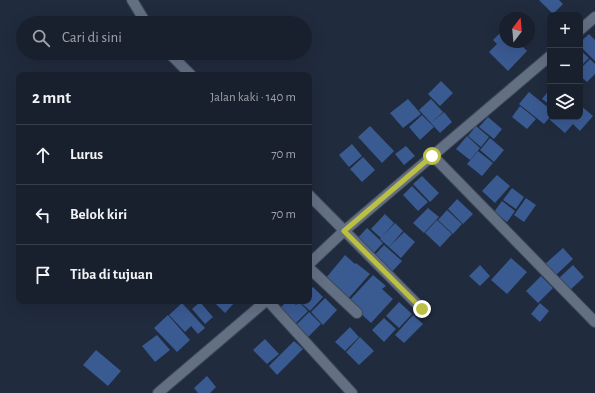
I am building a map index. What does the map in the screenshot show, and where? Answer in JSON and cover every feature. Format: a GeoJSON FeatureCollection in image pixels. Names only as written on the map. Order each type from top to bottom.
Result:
{"type":"FeatureCollection","features":[{"type":"Feature","properties":{"kind":"street"},"geometry":{"type":"LineString","coordinates":[[132,0],[142,16]]}},
{"type":"Feature","properties":{"kind":"street"},"geometry":{"type":"LineString","coordinates":[[583,27],[595,17]]}},
{"type":"Feature","properties":{"kind":"street"},"geometry":{"type":"LineString","coordinates":[[312,261],[344,231],[547,59]]}},
{"type":"Feature","properties":{"kind":"street"},"geometry":{"type":"LineString","coordinates":[[176,60],[188,72]]}},
{"type":"Feature","properties":{"kind":"street"},"geometry":{"type":"LineString","coordinates":[[432,156],[595,322]]}},
{"type":"Feature","properties":{"kind":"street"},"geometry":{"type":"LineString","coordinates":[[312,198],[422,309]]}},
{"type":"Feature","properties":{"kind":"street"},"geometry":{"type":"LineString","coordinates":[[312,271],[357,313]]}},
{"type":"Feature","properties":{"kind":"street"},"geometry":{"type":"LineString","coordinates":[[158,393],[263,304]]}},
{"type":"Feature","properties":{"kind":"street"},"geometry":{"type":"LineString","coordinates":[[270,304],[352,393]]}},
{"type":"Feature","properties":{"kind":"building"},"geometry":{"type":"Polygon","coordinates":[[[539,0],[559,0],[563,4],[555,12],[551,12],[539,0]]]}},
{"type":"Feature","properties":{"kind":"building"},"geometry":{"type":"Polygon","coordinates":[[[499,34],[499,48],[524,48],[527,51],[508,71],[489,52],[497,44],[493,40],[499,34]]]}},
{"type":"Feature","properties":{"kind":"building"},"geometry":{"type":"Polygon","coordinates":[[[589,34],[595,40],[595,61],[583,49],[583,39],[589,34]]]}},
{"type":"Feature","properties":{"kind":"building"},"geometry":{"type":"Polygon","coordinates":[[[583,53],[589,58],[583,64],[583,53]]]}},
{"type":"Feature","properties":{"kind":"building"},"geometry":{"type":"Polygon","coordinates":[[[590,59],[595,64],[595,74],[587,82],[583,79],[583,66],[590,59]]]}},
{"type":"Feature","properties":{"kind":"building"},"geometry":{"type":"Polygon","coordinates":[[[441,81],[453,93],[440,106],[428,94],[441,81]]]}},
{"type":"Feature","properties":{"kind":"building"},"geometry":{"type":"Polygon","coordinates":[[[529,92],[547,107],[547,120],[544,124],[519,104],[529,92]]]}},
{"type":"Feature","properties":{"kind":"building"},"geometry":{"type":"Polygon","coordinates":[[[547,93],[547,103],[542,99],[547,93]]]}},
{"type":"Feature","properties":{"kind":"building"},"geometry":{"type":"Polygon","coordinates":[[[408,99],[421,114],[403,128],[390,113],[408,99]]]}},
{"type":"Feature","properties":{"kind":"building"},"geometry":{"type":"Polygon","coordinates":[[[431,99],[443,112],[431,123],[419,110],[431,99]]]}},
{"type":"Feature","properties":{"kind":"building"},"geometry":{"type":"Polygon","coordinates":[[[520,106],[536,119],[527,129],[512,117],[520,106]]]}},
{"type":"Feature","properties":{"kind":"building"},"geometry":{"type":"Polygon","coordinates":[[[583,108],[593,116],[580,131],[573,124],[565,133],[550,120],[583,120],[583,108]]]}},
{"type":"Feature","properties":{"kind":"building"},"geometry":{"type":"Polygon","coordinates":[[[444,112],[452,122],[440,133],[431,123],[444,112]]]}},
{"type":"Feature","properties":{"kind":"building"},"geometry":{"type":"Polygon","coordinates":[[[422,115],[434,127],[420,140],[409,127],[422,115]]]}},
{"type":"Feature","properties":{"kind":"building"},"geometry":{"type":"Polygon","coordinates":[[[488,117],[502,129],[494,139],[479,127],[488,117]]]}},
{"type":"Feature","properties":{"kind":"building"},"geometry":{"type":"Polygon","coordinates":[[[370,126],[394,151],[382,163],[358,137],[370,126]]]}},
{"type":"Feature","properties":{"kind":"building"},"geometry":{"type":"Polygon","coordinates":[[[476,126],[489,137],[481,147],[468,136],[476,126]]]}},
{"type":"Feature","properties":{"kind":"building"},"geometry":{"type":"Polygon","coordinates":[[[467,136],[480,148],[470,160],[456,149],[467,136]]]}},
{"type":"Feature","properties":{"kind":"building"},"geometry":{"type":"Polygon","coordinates":[[[490,138],[504,150],[494,162],[480,150],[490,138]]]}},
{"type":"Feature","properties":{"kind":"building"},"geometry":{"type":"Polygon","coordinates":[[[352,144],[362,156],[349,167],[339,155],[352,144]]]}},
{"type":"Feature","properties":{"kind":"building"},"geometry":{"type":"Polygon","coordinates":[[[406,146],[415,156],[404,165],[395,154],[406,146]]]}},
{"type":"Feature","properties":{"kind":"building"},"geometry":{"type":"Polygon","coordinates":[[[478,151],[493,163],[482,176],[467,164],[478,151]]]}},
{"type":"Feature","properties":{"kind":"building"},"geometry":{"type":"Polygon","coordinates":[[[363,157],[375,170],[362,182],[350,169],[363,157]]]}},
{"type":"Feature","properties":{"kind":"building"},"geometry":{"type":"Polygon","coordinates":[[[497,175],[510,186],[495,203],[482,191],[497,175]]]}},
{"type":"Feature","properties":{"kind":"building"},"geometry":{"type":"Polygon","coordinates":[[[422,176],[439,193],[430,202],[413,184],[422,176]]]}},
{"type":"Feature","properties":{"kind":"building"},"geometry":{"type":"Polygon","coordinates":[[[412,186],[428,202],[418,211],[403,195],[412,186]]]}},
{"type":"Feature","properties":{"kind":"building"},"geometry":{"type":"Polygon","coordinates":[[[512,188],[524,197],[516,209],[503,200],[512,188]]]}},
{"type":"Feature","properties":{"kind":"building"},"geometry":{"type":"Polygon","coordinates":[[[526,198],[536,205],[524,222],[514,215],[526,198]]]}},
{"type":"Feature","properties":{"kind":"building"},"geometry":{"type":"Polygon","coordinates":[[[457,199],[473,214],[463,224],[448,209],[457,199]]]}},
{"type":"Feature","properties":{"kind":"building"},"geometry":{"type":"Polygon","coordinates":[[[502,201],[515,211],[507,222],[494,212],[502,201]]]}},
{"type":"Feature","properties":{"kind":"building"},"geometry":{"type":"Polygon","coordinates":[[[428,208],[439,217],[424,233],[413,223],[428,208]]]}},
{"type":"Feature","properties":{"kind":"building"},"geometry":{"type":"Polygon","coordinates":[[[447,210],[462,224],[453,234],[438,220],[447,210]]]}},
{"type":"Feature","properties":{"kind":"building"},"geometry":{"type":"Polygon","coordinates":[[[385,214],[394,223],[381,238],[371,229],[385,214]]]}},
{"type":"Feature","properties":{"kind":"building"},"geometry":{"type":"Polygon","coordinates":[[[437,220],[452,234],[440,247],[425,233],[437,220]]]}},
{"type":"Feature","properties":{"kind":"building"},"geometry":{"type":"Polygon","coordinates":[[[395,223],[403,231],[389,247],[380,239],[395,223]]]}},
{"type":"Feature","properties":{"kind":"building"},"geometry":{"type":"Polygon","coordinates":[[[367,228],[383,243],[371,256],[355,241],[367,228]]]}},
{"type":"Feature","properties":{"kind":"building"},"geometry":{"type":"Polygon","coordinates":[[[404,232],[415,242],[401,258],[389,247],[404,232]]]}},
{"type":"Feature","properties":{"kind":"building"},"geometry":{"type":"Polygon","coordinates":[[[384,245],[402,261],[386,278],[368,262],[384,245]]]}},
{"type":"Feature","properties":{"kind":"building"},"geometry":{"type":"Polygon","coordinates":[[[563,248],[573,259],[555,276],[545,264],[563,248]]]}},
{"type":"Feature","properties":{"kind":"building"},"geometry":{"type":"Polygon","coordinates":[[[345,255],[370,274],[347,300],[334,288],[336,286],[326,278],[345,255]]]}},
{"type":"Feature","properties":{"kind":"building"},"geometry":{"type":"Polygon","coordinates":[[[511,258],[527,272],[507,294],[491,280],[511,258]]]}},
{"type":"Feature","properties":{"kind":"building"},"geometry":{"type":"Polygon","coordinates":[[[480,265],[490,276],[480,286],[469,276],[480,265]]]}},
{"type":"Feature","properties":{"kind":"building"},"geometry":{"type":"Polygon","coordinates":[[[573,265],[584,277],[569,291],[558,279],[573,265]]]}},
{"type":"Feature","properties":{"kind":"building"},"geometry":{"type":"Polygon","coordinates":[[[373,275],[386,286],[382,289],[393,299],[371,323],[348,302],[373,275]]]}},
{"type":"Feature","properties":{"kind":"building"},"geometry":{"type":"Polygon","coordinates":[[[541,276],[553,288],[538,303],[526,291],[541,276]]]}},
{"type":"Feature","properties":{"kind":"building"},"geometry":{"type":"Polygon","coordinates":[[[313,287],[323,297],[310,311],[302,304],[312,304],[313,287]]]}},
{"type":"Feature","properties":{"kind":"building"},"geometry":{"type":"Polygon","coordinates":[[[325,298],[337,310],[323,325],[311,312],[325,298]]]}},
{"type":"Feature","properties":{"kind":"building"},"geometry":{"type":"Polygon","coordinates":[[[399,302],[412,314],[399,328],[386,316],[399,302]]]}},
{"type":"Feature","properties":{"kind":"building"},"geometry":{"type":"Polygon","coordinates":[[[540,303],[549,311],[540,322],[531,314],[540,303]]]}},
{"type":"Feature","properties":{"kind":"building"},"geometry":{"type":"Polygon","coordinates":[[[181,304],[183,304],[205,328],[198,334],[191,326],[185,332],[169,315],[181,304]]]}},
{"type":"Feature","properties":{"kind":"building"},"geometry":{"type":"Polygon","coordinates":[[[198,304],[202,304],[213,317],[205,324],[192,309],[198,304]]]}},
{"type":"Feature","properties":{"kind":"building"},"geometry":{"type":"Polygon","coordinates":[[[216,304],[233,304],[225,313],[216,304]]]}},
{"type":"Feature","properties":{"kind":"building"},"geometry":{"type":"Polygon","coordinates":[[[284,304],[301,304],[308,311],[294,325],[278,310],[284,304]]]}},
{"type":"Feature","properties":{"kind":"building"},"geometry":{"type":"Polygon","coordinates":[[[309,312],[321,324],[307,338],[295,326],[309,312]]]}},
{"type":"Feature","properties":{"kind":"building"},"geometry":{"type":"Polygon","coordinates":[[[168,315],[190,340],[177,352],[154,328],[168,315]]]}},
{"type":"Feature","properties":{"kind":"building"},"geometry":{"type":"Polygon","coordinates":[[[413,315],[423,324],[404,343],[395,335],[413,315]]]}},
{"type":"Feature","properties":{"kind":"building"},"geometry":{"type":"Polygon","coordinates":[[[384,318],[396,329],[384,342],[372,330],[384,318]]]}},
{"type":"Feature","properties":{"kind":"building"},"geometry":{"type":"Polygon","coordinates":[[[350,327],[359,337],[345,351],[335,342],[350,327]]]}},
{"type":"Feature","properties":{"kind":"building"},"geometry":{"type":"Polygon","coordinates":[[[157,335],[170,350],[155,362],[142,346],[157,335]]]}},
{"type":"Feature","properties":{"kind":"building"},"geometry":{"type":"Polygon","coordinates":[[[360,337],[374,351],[359,365],[346,352],[360,337]]]}},
{"type":"Feature","properties":{"kind":"building"},"geometry":{"type":"Polygon","coordinates":[[[265,339],[279,354],[267,364],[253,350],[265,339]]]}},
{"type":"Feature","properties":{"kind":"building"},"geometry":{"type":"Polygon","coordinates":[[[294,341],[303,349],[277,375],[269,366],[294,341]]]}},
{"type":"Feature","properties":{"kind":"building"},"geometry":{"type":"Polygon","coordinates":[[[96,350],[121,371],[108,386],[83,365],[96,350]]]}},
{"type":"Feature","properties":{"kind":"building"},"geometry":{"type":"Polygon","coordinates":[[[207,376],[216,387],[210,393],[198,393],[194,388],[207,376]]]}},
{"type":"Feature","properties":{"kind":"route"},"geometry":{"type":"LineString","coordinates":[[422,309],[344,231],[432,156]]}}]}
